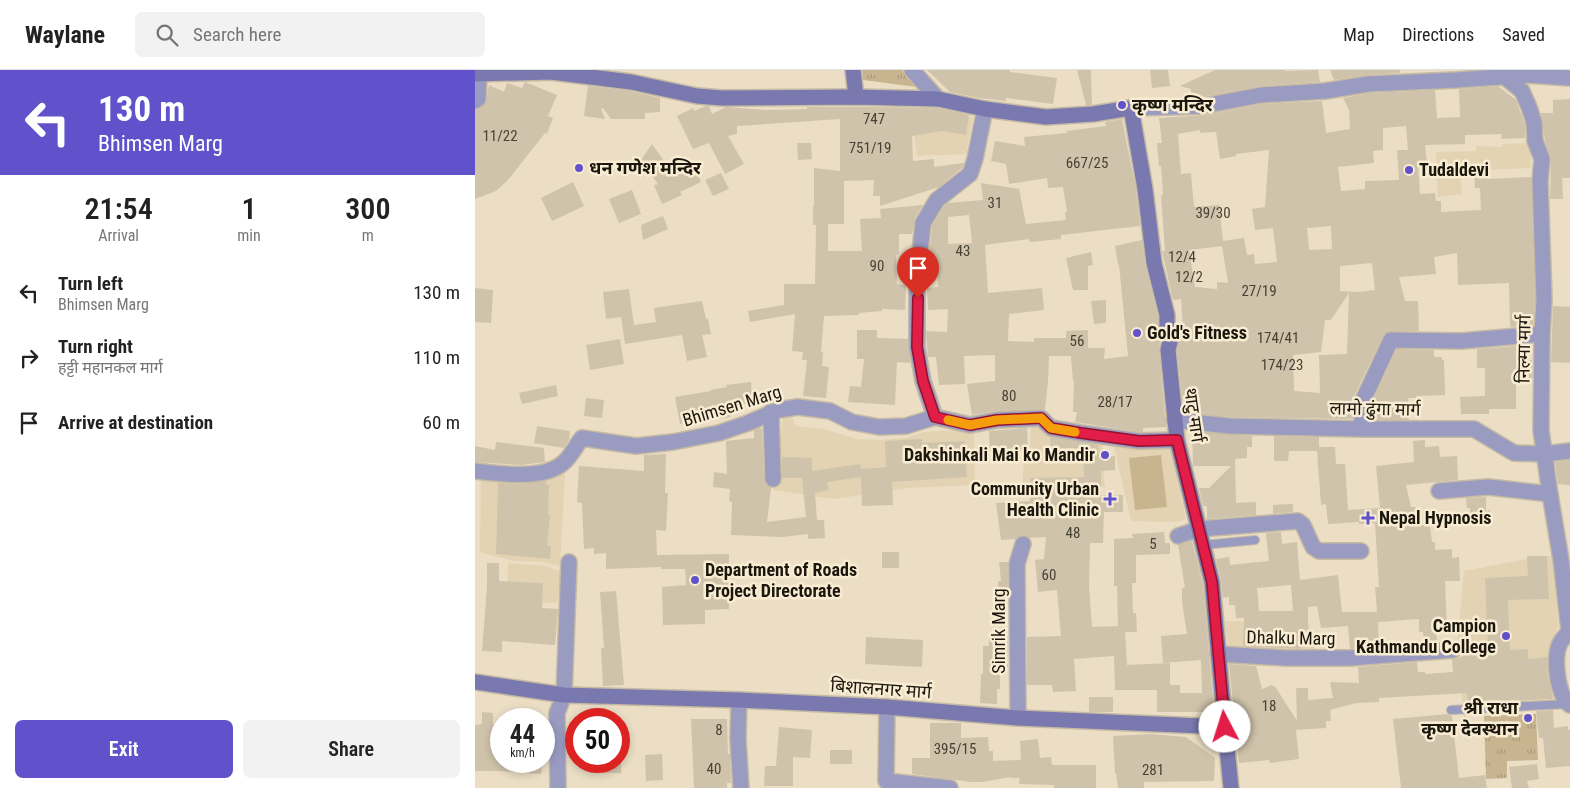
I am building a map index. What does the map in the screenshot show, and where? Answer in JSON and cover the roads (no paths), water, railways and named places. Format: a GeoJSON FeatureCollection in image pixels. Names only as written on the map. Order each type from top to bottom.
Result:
{"type":"FeatureCollection","features":[{"type":"Feature","properties":{"kind":"main road"},"geometry":{"type":"LineString","coordinates":[[853,70],[856,97]]}},
{"type":"Feature","properties":{"kind":"main road"},"geometry":{"type":"LineString","coordinates":[[477,75],[551,71],[631,82],[697,96],[722,98],[856,97],[938,99],[985,109],[1047,117],[1093,114],[1131,108]]}},
{"type":"Feature","properties":{"kind":"main road","name":"थाटु मार्ग"},"geometry":{"type":"LineString","coordinates":[[1131,108],[1145,189],[1154,263],[1167,315],[1170,342],[1167,350],[1177,440],[1212,582],[1225,727]]}},
{"type":"Feature","properties":{"kind":"main road","name":"बिशालनगर मार्ग"},"geometry":{"type":"LineString","coordinates":[[475,682],[564,696],[739,700],[887,707],[1018,718],[1225,727]]}},
{"type":"Feature","properties":{"kind":"main road"},"geometry":{"type":"LineString","coordinates":[[1225,727],[1231,788]]}},
{"type":"Feature","properties":{"kind":"street"},"geometry":{"type":"LineString","coordinates":[[912,70],[938,99]]}},
{"type":"Feature","properties":{"kind":"street"},"geometry":{"type":"LineString","coordinates":[[475,101],[478,99],[477,75]]}},
{"type":"Feature","properties":{"kind":"street"},"geometry":{"type":"LineString","coordinates":[[1131,108],[1203,106],[1261,95],[1325,90],[1368,84],[1528,75],[1570,78]]}},
{"type":"Feature","properties":{"kind":"street","name":"निल्मा मार्ग"},"geometry":{"type":"LineString","coordinates":[[1505,77],[1522,91],[1529,107],[1535,140],[1542,159],[1540,181],[1544,300],[1541,430],[1549,494],[1561,560],[1569,631]]}},
{"type":"Feature","properties":{"kind":"street"},"geometry":{"type":"LineString","coordinates":[[985,109],[970,174],[937,200],[923,223],[917,281],[917,347],[923,381],[935,417],[970,425],[997,420],[1041,418],[1051,428],[1081,433],[1139,441],[1177,440]]}},
{"type":"Feature","properties":{"kind":"street"},"geometry":{"type":"LineString","coordinates":[[1361,429],[1364,398],[1391,340],[1461,341],[1542,334]]}},
{"type":"Feature","properties":{"kind":"street","name":"Bhimsen Marg"},"geometry":{"type":"LineString","coordinates":[[475,470],[498,474],[541,473],[563,463],[582,438],[636,446],[673,442],[719,433],[748,423],[771,412],[798,406],[830,410],[852,422],[879,427],[906,426],[935,417]]}},
{"type":"Feature","properties":{"kind":"street"},"geometry":{"type":"LineString","coordinates":[[771,412],[773,479]]}},
{"type":"Feature","properties":{"kind":"street","name":"लामो ढुंगा मार्ग"},"geometry":{"type":"LineString","coordinates":[[1174,420],[1229,426],[1474,429],[1514,453],[1544,454],[1570,451]]}},
{"type":"Feature","properties":{"kind":"street"},"geometry":{"type":"LineString","coordinates":[[1439,491],[1488,487],[1549,494]]}},
{"type":"Feature","properties":{"kind":"street"},"geometry":{"type":"LineString","coordinates":[[1178,536],[1199,529],[1299,522],[1303,525],[1313,547],[1319,551],[1361,551]]}},
{"type":"Feature","properties":{"kind":"street","name":"Simrik Marg"},"geometry":{"type":"LineString","coordinates":[[1018,718],[1017,564],[1023,544]]}},
{"type":"Feature","properties":{"kind":"street"},"geometry":{"type":"LineString","coordinates":[[559,788],[557,713],[564,696],[569,562]]}},
{"type":"Feature","properties":{"kind":"street"},"geometry":{"type":"LineString","coordinates":[[1569,631],[1559,644],[1557,662],[1561,692],[1569,705]]}},
{"type":"Feature","properties":{"kind":"street","name":"Dhalku Marg"},"geometry":{"type":"LineString","coordinates":[[1218,654],[1286,658],[1349,658],[1453,650]]}},
{"type":"Feature","properties":{"kind":"street"},"geometry":{"type":"LineString","coordinates":[[739,700],[738,739],[741,788]]}},
{"type":"Feature","properties":{"kind":"street"},"geometry":{"type":"LineString","coordinates":[[887,707],[886,781],[950,788]]}},
{"type":"Feature","properties":{"kind":"lane"},"geometry":{"type":"LineString","coordinates":[[1203,545],[1255,540]]}},
{"type":"Feature","properties":{"kind":"lane"},"geometry":{"type":"LineString","coordinates":[[1451,710],[1569,705]]}},
{"type":"Feature","properties":{"kind":"place","name":"कृष्ण मन्दिर"},"geometry":{"type":"Point","coordinates":[1122,105]}},
{"type":"Feature","properties":{"kind":"place","name":"धन गणेश मन्दिर"},"geometry":{"type":"Point","coordinates":[579,168]}},
{"type":"Feature","properties":{"kind":"place","name":"Tudaldevi"},"geometry":{"type":"Point","coordinates":[1409,170]}},
{"type":"Feature","properties":{"kind":"place","name":"Gold's Fitness"},"geometry":{"type":"Point","coordinates":[1137,333]}},
{"type":"Feature","properties":{"kind":"place","name":"Dakshinkali Mai ko Mandir"},"geometry":{"type":"Point","coordinates":[1105,455]}},
{"type":"Feature","properties":{"kind":"place","name":"Community Urban Health Clinic"},"geometry":{"type":"Point","coordinates":[1110,499]}},
{"type":"Feature","properties":{"kind":"place","name":"Nepal Hypnosis"},"geometry":{"type":"Point","coordinates":[1368,518]}},
{"type":"Feature","properties":{"kind":"place","name":"Department of Roads Project Directorate"},"geometry":{"type":"Point","coordinates":[695,580]}},
{"type":"Feature","properties":{"kind":"place","name":"Campion Kathmandu College"},"geometry":{"type":"Point","coordinates":[1506,636]}},
{"type":"Feature","properties":{"kind":"place","name":"श्री राधा कृष्ण देवस्थान"},"geometry":{"type":"Point","coordinates":[1528,718]}}]}
